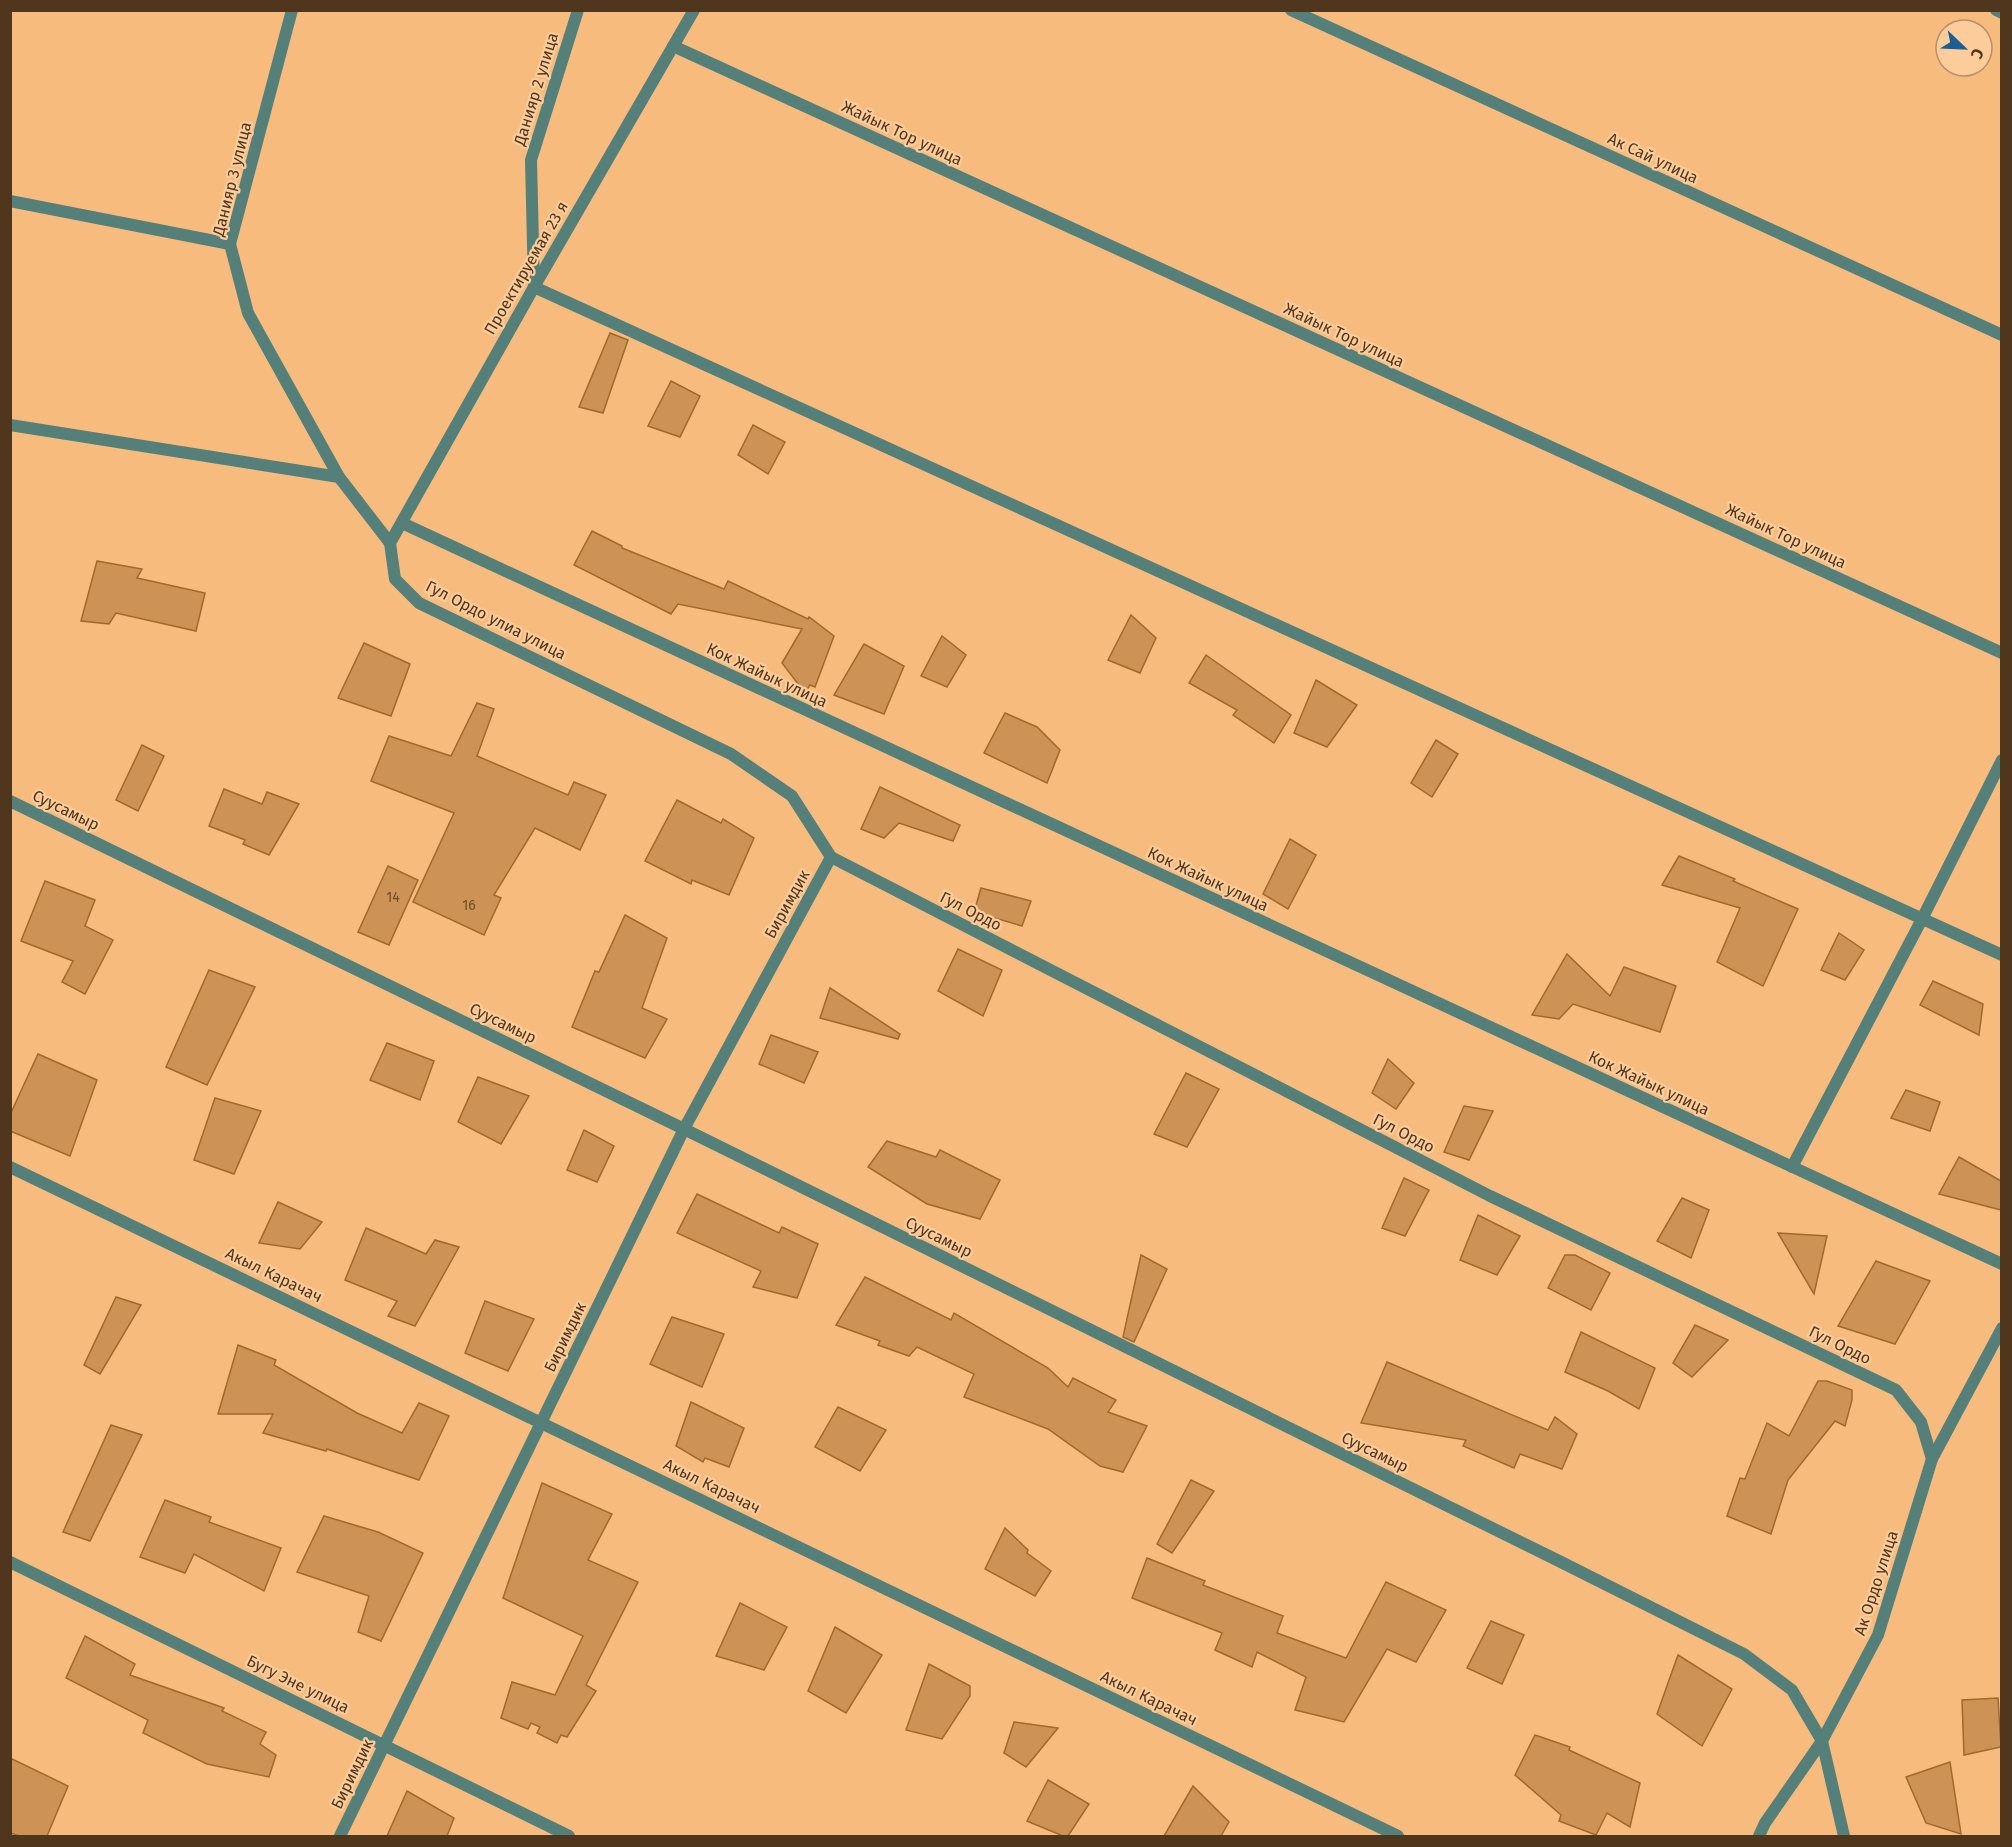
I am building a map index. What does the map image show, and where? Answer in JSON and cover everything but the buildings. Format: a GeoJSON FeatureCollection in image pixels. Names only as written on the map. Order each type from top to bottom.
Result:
{"type":"FeatureCollection","features":[{"type":"Feature","properties":{"kind":"street","name":"Данияр 3 улица"},"geometry":{"type":"LineString","coordinates":[[292,10],[230,244],[248,313],[339,477]]}},
{"type":"Feature","properties":{"kind":"street","name":"Данияр 2 улица"},"geometry":{"type":"LineString","coordinates":[[534,286],[531,160],[578,10]]}},
{"type":"Feature","properties":{"kind":"street","name":"Проектируемая 23 я"},"geometry":{"type":"LineString","coordinates":[[390,543],[534,286],[694,10]]}},
{"type":"Feature","properties":{"kind":"street","name":"Ак Сай улица"},"geometry":{"type":"LineString","coordinates":[[1291,10],[2001,335]]}},
{"type":"Feature","properties":{"kind":"street"},"geometry":{"type":"LineString","coordinates":[[1996,10],[2001,13]]}},
{"type":"Feature","properties":{"kind":"street","name":"Жайык Тор улица"},"geometry":{"type":"LineString","coordinates":[[673,46],[2001,653]]}},
{"type":"Feature","properties":{"kind":"street"},"geometry":{"type":"LineString","coordinates":[[10,201],[230,244]]}},
{"type":"Feature","properties":{"kind":"street"},"geometry":{"type":"LineString","coordinates":[[534,286],[2001,955]]}},
{"type":"Feature","properties":{"kind":"street"},"geometry":{"type":"LineString","coordinates":[[10,425],[339,477],[390,543]]}},
{"type":"Feature","properties":{"kind":"street","name":"Кок Жайык улица"},"geometry":{"type":"LineString","coordinates":[[402,523],[2001,1264]]}},
{"type":"Feature","properties":{"kind":"street","name":"Гул Ордо улиа улица"},"geometry":{"type":"LineString","coordinates":[[390,543],[394,579],[419,603],[731,754],[792,796],[831,858]]}},
{"type":"Feature","properties":{"kind":"street"},"geometry":{"type":"LineString","coordinates":[[1792,1167],[1922,919],[2001,760]]}},
{"type":"Feature","properties":{"kind":"street","name":"Суусамыр"},"geometry":{"type":"LineString","coordinates":[[10,801],[684,1129],[1744,1654],[1792,1690],[1822,1741],[1844,1836]]}},
{"type":"Feature","properties":{"kind":"street","name":"Биримдик"},"geometry":{"type":"LineString","coordinates":[[340,1836],[684,1129],[831,858]]}},
{"type":"Feature","properties":{"kind":"street","name":"Гул Ордо"},"geometry":{"type":"LineString","coordinates":[[831,858],[1490,1196],[1896,1390],[1921,1422],[1932,1459]]}},
{"type":"Feature","properties":{"kind":"street","name":"Акыл Карачач"},"geometry":{"type":"LineString","coordinates":[[10,1167],[1398,1836]]}},
{"type":"Feature","properties":{"kind":"street","name":"Ак Ордо улица"},"geometry":{"type":"LineString","coordinates":[[1759,1836],[1822,1741],[1878,1635],[1932,1459],[2001,1328]]}},
{"type":"Feature","properties":{"kind":"street","name":"Бугу Эне улица"},"geometry":{"type":"LineString","coordinates":[[10,1562],[570,1836]]}}]}
